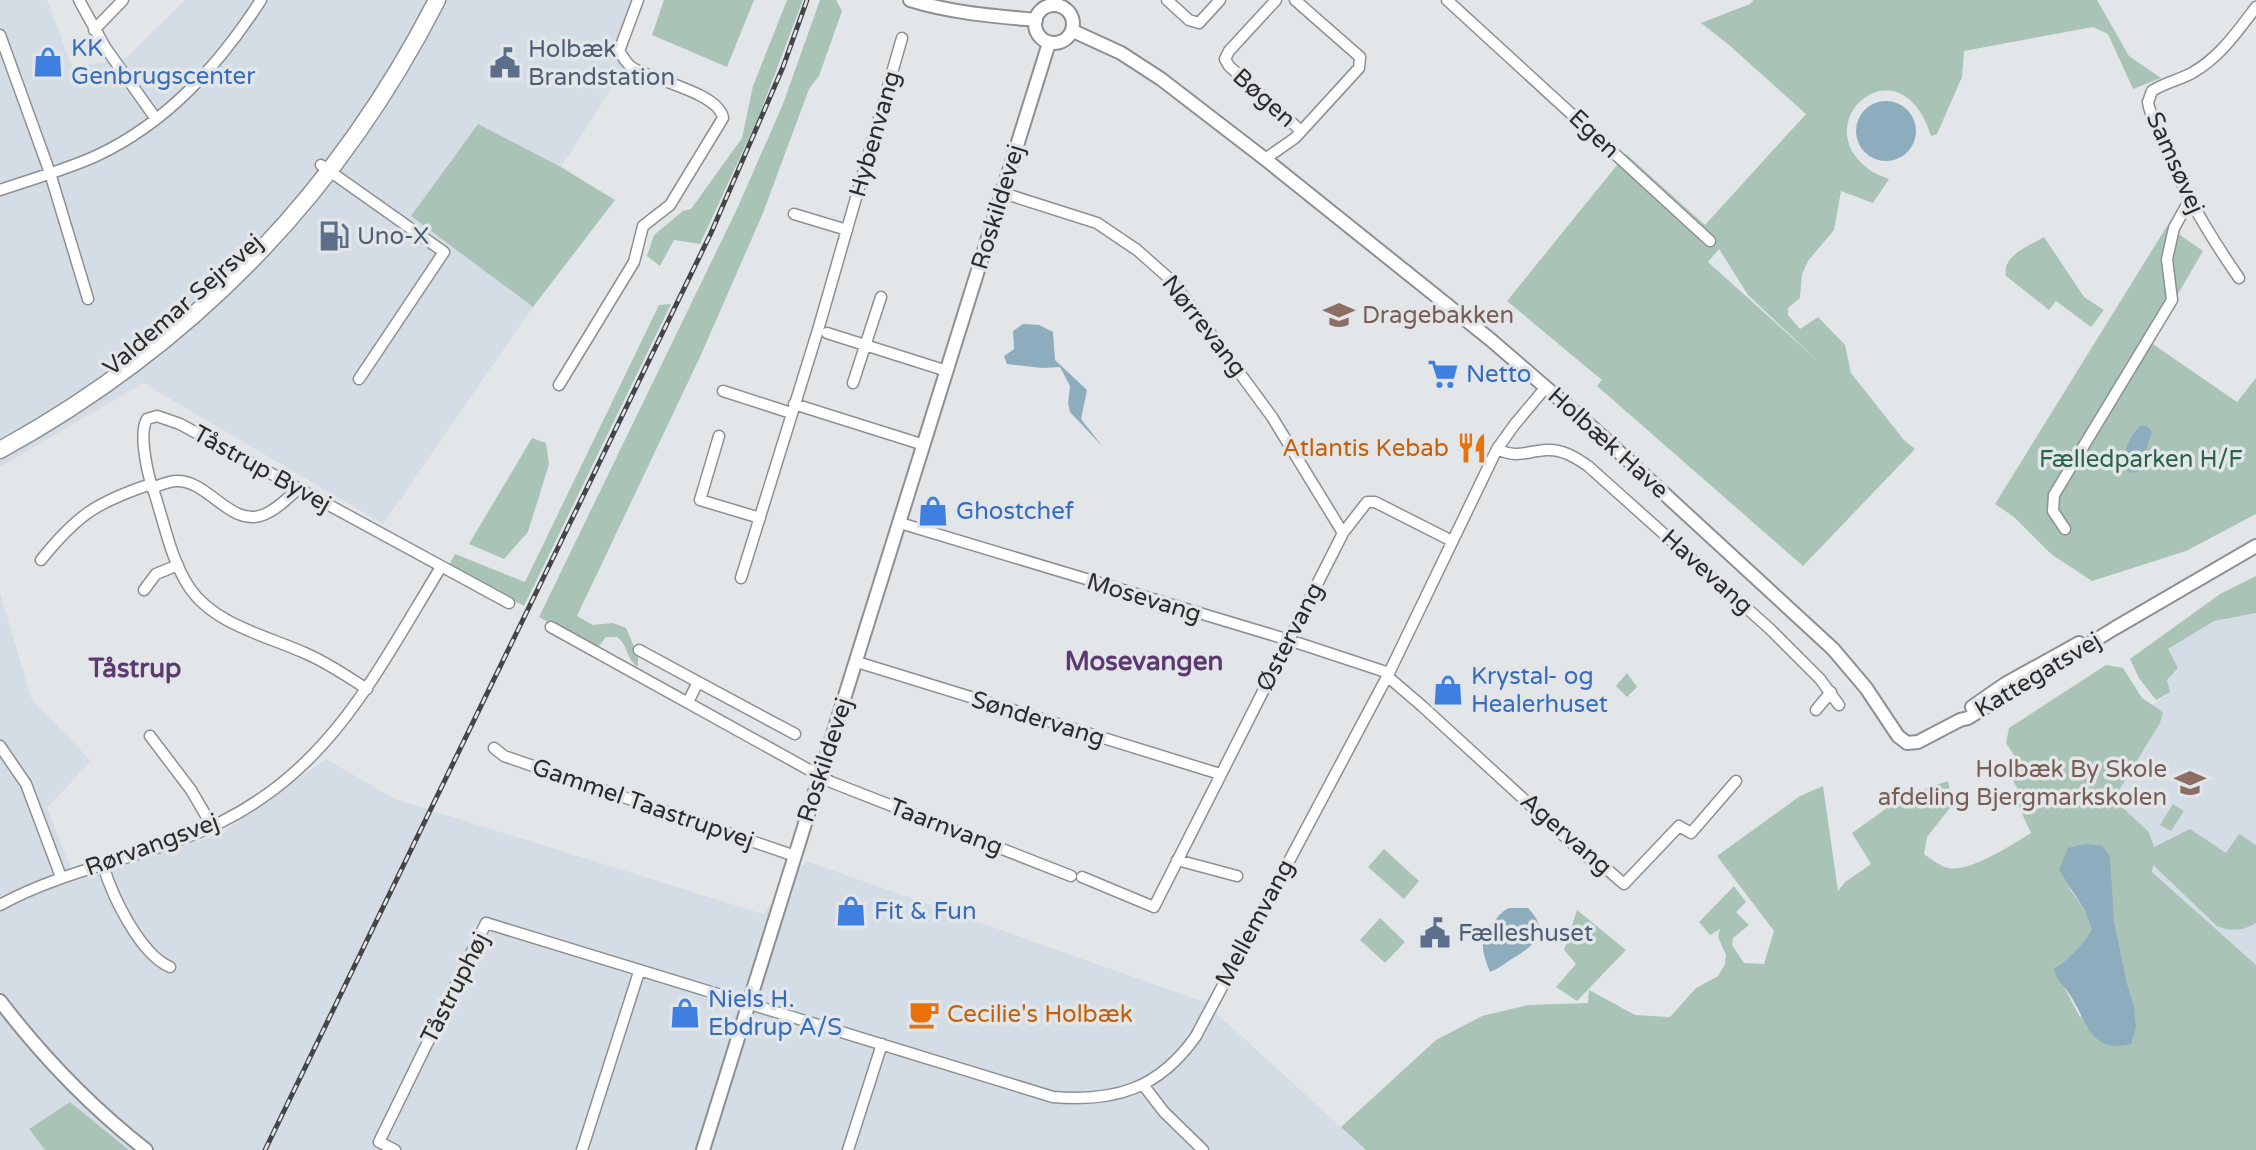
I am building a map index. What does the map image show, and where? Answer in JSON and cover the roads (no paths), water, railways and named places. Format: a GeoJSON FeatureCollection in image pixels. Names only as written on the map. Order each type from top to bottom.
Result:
{"type":"FeatureCollection","features":[{"type":"Feature","properties":{"kind":"main road","name":"Valdemar Sejrsvej"},"geometry":{"type":"LineString","coordinates":[[0,439],[42,416],[111,370],[192,304],[264,238],[326,168],[410,37],[429,0]]}},
{"type":"Feature","properties":{"kind":"main road","name":"Valdemar Sejrsvej"},"geometry":{"type":"LineString","coordinates":[[0,450],[47,424],[117,378],[199,312],[270,243],[384,93],[438,0]]}},
{"type":"Feature","properties":{"kind":"street"},"geometry":{"type":"LineString","coordinates":[[79,0],[94,30],[156,119]]}},
{"type":"Feature","properties":{"kind":"street"},"geometry":{"type":"LineString","coordinates":[[94,30],[122,0]]}},
{"type":"Feature","properties":{"kind":"street"},"geometry":{"type":"LineString","coordinates":[[0,190],[95,156],[156,119],[204,76],[236,37],[261,0]]}},
{"type":"Feature","properties":{"kind":"street"},"geometry":{"type":"LineString","coordinates":[[559,385],[634,262],[641,229],[646,222],[670,205],[723,118],[721,110],[714,103],[634,69],[620,51],[638,0]]}},
{"type":"Feature","properties":{"kind":"street"},"geometry":{"type":"LineString","coordinates":[[910,0],[977,15],[1036,20]]}},
{"type":"Feature","properties":{"kind":"street"},"geometry":{"type":"LineString","coordinates":[[1167,0],[1189,20],[1199,23],[1220,0]]}},
{"type":"Feature","properties":{"kind":"street","name":"Bøgen"},"geometry":{"type":"LineString","coordinates":[[1276,0],[1228,51],[1226,59],[1229,66],[1301,131]]}},
{"type":"Feature","properties":{"kind":"street","name":"Bøgen"},"geometry":{"type":"LineString","coordinates":[[1265,159],[1288,144],[1301,131],[1359,68],[1361,59],[1296,0]]}},
{"type":"Feature","properties":{"kind":"street","name":"Egen"},"geometry":{"type":"LineString","coordinates":[[1447,0],[1710,241]]}},
{"type":"Feature","properties":{"kind":"street"},"geometry":{"type":"LineString","coordinates":[[1061,3],[1072,16],[1073,32],[1063,42],[1049,43],[1036,31],[1036,20],[1038,14],[1048,6],[1061,3]]}},
{"type":"Feature","properties":{"kind":"street","name":"Samsøvej"},"geometry":{"type":"LineString","coordinates":[[2239,278],[2189,201],[2149,108],[2150,94],[2158,87],[2194,71],[2213,57],[2230,41],[2256,7]]}},
{"type":"Feature","properties":{"kind":"street","name":"Holbæk Have"},"geometry":{"type":"LineString","coordinates":[[1073,32],[1100,41],[1143,66],[1265,159],[1546,387],[1833,649],[1862,682],[1898,736],[1907,743]]}},
{"type":"Feature","properties":{"kind":"street"},"geometry":{"type":"LineString","coordinates":[[0,34],[50,173],[88,299]]}},
{"type":"Feature","properties":{"kind":"street","name":"Hybenvang"},"geometry":{"type":"LineString","coordinates":[[741,578],[793,409],[822,331],[847,230],[902,38]]}},
{"type":"Feature","properties":{"kind":"street","name":"Roskildevej"},"geometry":{"type":"LineString","coordinates":[[703,1150],[1049,43]]}},
{"type":"Feature","properties":{"kind":"street"},"geometry":{"type":"LineString","coordinates":[[326,168],[444,252],[359,379]]}},
{"type":"Feature","properties":{"kind":"street","name":"Nørrevang"},"geometry":{"type":"LineString","coordinates":[[1003,193],[1102,226],[1137,250],[1172,281],[1272,417],[1343,533]]}},
{"type":"Feature","properties":{"kind":"street"},"geometry":{"type":"LineString","coordinates":[[2065,529],[2055,515],[2054,495],[2172,300],[2167,259],[2174,228],[2189,201]]}},
{"type":"Feature","properties":{"kind":"street","name":"Hybenvang"},"geometry":{"type":"LineString","coordinates":[[794,214],[847,230]]}},
{"type":"Feature","properties":{"kind":"street"},"geometry":{"type":"LineString","coordinates":[[853,383],[881,297]]}},
{"type":"Feature","properties":{"kind":"street"},"geometry":{"type":"LineString","coordinates":[[822,331],[947,370]]}},
{"type":"Feature","properties":{"kind":"street","name":"Mellemvang"},"geometry":{"type":"LineString","coordinates":[[749,1005],[1053,1097],[1084,1100],[1111,1096],[1144,1086],[1177,1060],[1196,1035],[1388,675],[1497,450],[1546,387]]}},
{"type":"Feature","properties":{"kind":"street"},"geometry":{"type":"LineString","coordinates":[[723,391],[924,445]]}},
{"type":"Feature","properties":{"kind":"street","name":"Tåstrup Byvej"},"geometry":{"type":"LineString","coordinates":[[367,689],[309,654],[226,620],[193,593],[178,565],[152,486],[143,429],[147,419],[158,416],[223,446],[509,603]]}},
{"type":"Feature","properties":{"kind":"street"},"geometry":{"type":"LineString","coordinates":[[719,436],[700,500],[760,518]]}},
{"type":"Feature","properties":{"kind":"street","name":"Havevang"},"geometry":{"type":"LineString","coordinates":[[1497,450],[1513,456],[1547,450],[1562,451],[1588,466],[1770,629],[1831,692],[1839,705]]}},
{"type":"Feature","properties":{"kind":"street"},"geometry":{"type":"LineString","coordinates":[[41,560],[65,530],[90,509],[120,494],[174,481],[186,482],[237,513],[253,517],[269,512],[298,489]]}},
{"type":"Feature","properties":{"kind":"street","name":"Østervang"},"geometry":{"type":"LineString","coordinates":[[1077,877],[1154,906],[1343,533],[1370,501],[1452,541]]}},
{"type":"Feature","properties":{"kind":"street","name":"Mosevang"},"geometry":{"type":"LineString","coordinates":[[900,523],[1289,640],[1388,675]]}},
{"type":"Feature","properties":{"kind":"street","name":"Kattegatsvej"},"geometry":{"type":"LineString","coordinates":[[1907,743],[1918,742],[1975,714],[2256,546]]}},
{"type":"Feature","properties":{"kind":"street"},"geometry":{"type":"LineString","coordinates":[[144,590],[156,574],[178,565]]}},
{"type":"Feature","properties":{"kind":"street","name":"Rørvangsvej"},"geometry":{"type":"LineString","coordinates":[[0,905],[61,877],[212,826],[279,787],[308,762],[334,734],[367,689],[441,567]]}},
{"type":"Feature","properties":{"kind":"street","name":"Taarnvang"},"geometry":{"type":"LineString","coordinates":[[551,627],[844,787],[1077,877]]}},
{"type":"Feature","properties":{"kind":"street","name":"Kattegatsvej"},"geometry":{"type":"LineString","coordinates":[[1960,720],[1964,713],[2005,684],[2063,650],[2115,628]]}},
{"type":"Feature","properties":{"kind":"street"},"geometry":{"type":"LineString","coordinates":[[639,650],[795,734]]}},
{"type":"Feature","properties":{"kind":"street","name":"Søndervang"},"geometry":{"type":"LineString","coordinates":[[857,662],[1220,774]]}},
{"type":"Feature","properties":{"kind":"street","name":"Agervang"},"geometry":{"type":"LineString","coordinates":[[1388,675],[1587,857],[1601,864],[1624,884],[1679,826],[1691,833],[1736,781]]}},
{"type":"Feature","properties":{"kind":"street"},"geometry":{"type":"LineString","coordinates":[[688,702],[698,682]]}},
{"type":"Feature","properties":{"kind":"street"},"geometry":{"type":"LineString","coordinates":[[1816,710],[1831,692]]}},
{"type":"Feature","properties":{"kind":"street"},"geometry":{"type":"LineString","coordinates":[[150,736],[188,786],[212,826]]}},
{"type":"Feature","properties":{"kind":"street"},"geometry":{"type":"LineString","coordinates":[[0,746],[26,784],[61,877]]}},
{"type":"Feature","properties":{"kind":"street","name":"Gammel Taastrupvej"},"geometry":{"type":"LineString","coordinates":[[494,748],[504,756],[794,856]]}},
{"type":"Feature","properties":{"kind":"street"},"geometry":{"type":"LineString","coordinates":[[1177,860],[1237,876]]}},
{"type":"Feature","properties":{"kind":"street"},"geometry":{"type":"LineString","coordinates":[[103,865],[114,895],[132,927],[158,961],[170,967]]}},
{"type":"Feature","properties":{"kind":"street","name":"Tåstruphøj"},"geometry":{"type":"LineString","coordinates":[[395,1150],[379,1142],[486,923],[749,1005]]}},
{"type":"Feature","properties":{"kind":"street"},"geometry":{"type":"LineString","coordinates":[[582,1150],[639,972]]}},
{"type":"Feature","properties":{"kind":"street"},"geometry":{"type":"LineString","coordinates":[[0,1001],[33,1043],[69,1081],[146,1150]]}},
{"type":"Feature","properties":{"kind":"street"},"geometry":{"type":"LineString","coordinates":[[848,1150],[882,1044]]}},
{"type":"Feature","properties":{"kind":"street"},"geometry":{"type":"LineString","coordinates":[[1144,1086],[1164,1112],[1203,1150]]}},
{"type":"Feature","properties":{"kind":"water"},"geometry":{"type":"Polygon","coordinates":[[[1880,101],[1892,101],[1911,114],[1916,131],[1914,143],[1903,156],[1892,161],[1880,161],[1861,148],[1856,137],[1856,125],[1869,106],[1880,101]]]}},
{"type":"Feature","properties":{"kind":"water"},"geometry":{"type":"Polygon","coordinates":[[[1023,324],[1039,325],[1053,332],[1055,360],[1087,390],[1081,419],[1103,447],[1070,412],[1070,386],[1060,367],[1007,364],[1004,356],[1014,349],[1013,331],[1023,324]]]}},
{"type":"Feature","properties":{"kind":"water"},"geometry":{"type":"Polygon","coordinates":[[[2140,426],[2147,426],[2152,432],[2139,471],[2133,473],[2126,470],[2125,453],[2129,441],[2140,426]]]}},
{"type":"Feature","properties":{"kind":"water"},"geometry":{"type":"Polygon","coordinates":[[[2085,844],[2102,846],[2110,856],[2114,922],[2134,1007],[2136,1027],[2131,1044],[2117,1046],[2098,1040],[2055,973],[2054,968],[2076,951],[2092,929],[2084,909],[2059,870],[2068,848],[2085,844]]]}},
{"type":"Feature","properties":{"kind":"water"},"geometry":{"type":"Polygon","coordinates":[[[1509,908],[1528,908],[1539,925],[1539,932],[1533,944],[1490,972],[1483,950],[1484,938],[1500,914],[1509,908]]]}},
{"type":"Feature","properties":{"kind":"railway"},"geometry":{"type":"LineString","coordinates":[[265,1150],[711,233],[783,67],[807,0]]}},
{"type":"Feature","properties":{"kind":"place","name":"KK Genbrugscenter"},"geometry":{"type":"Point","coordinates":[48,62]}},
{"type":"Feature","properties":{"kind":"place","name":"Holbæk Brandstation"},"geometry":{"type":"Point","coordinates":[505,63]}},
{"type":"Feature","properties":{"kind":"place","name":"Uno-X"},"geometry":{"type":"Point","coordinates":[334,236]}},
{"type":"Feature","properties":{"kind":"place","name":"Dragebakken"},"geometry":{"type":"Point","coordinates":[1339,315]}},
{"type":"Feature","properties":{"kind":"place","name":"Netto"},"geometry":{"type":"Point","coordinates":[1443,374]}},
{"type":"Feature","properties":{"kind":"place","name":"Atlantis Kebab"},"geometry":{"type":"Point","coordinates":[1472,448]}},
{"type":"Feature","properties":{"kind":"place","name":"Ghostchef"},"geometry":{"type":"Point","coordinates":[933,511]}},
{"type":"Feature","properties":{"kind":"place","name":"Krystal- og Healerhuset"},"geometry":{"type":"Point","coordinates":[1448,690]}},
{"type":"Feature","properties":{"kind":"place","name":"Holbæk By Skole afdeling Bjergmarkskolen"},"geometry":{"type":"Point","coordinates":[2190,783]}},
{"type":"Feature","properties":{"kind":"place","name":"Fit & Fun"},"geometry":{"type":"Point","coordinates":[851,911]}},
{"type":"Feature","properties":{"kind":"place","name":"Fælleshuset"},"geometry":{"type":"Point","coordinates":[1435,933]}},
{"type":"Feature","properties":{"kind":"place","name":"Niels H. Ebdrup A/S"},"geometry":{"type":"Point","coordinates":[685,1013]}},
{"type":"Feature","properties":{"kind":"place","name":"Cecilie's Holbæk"},"geometry":{"type":"Point","coordinates":[924,1014]}},
{"type":"Feature","properties":{"kind":"district","name":"Mosevangen"},"geometry":{"type":"Point","coordinates":[1144,661]}},
{"type":"Feature","properties":{"kind":"district","name":"Tåstrup"},"geometry":{"type":"Point","coordinates":[135,668]}},
{"type":"Feature","properties":{"kind":"park label","name":"Fælledparken H/F"},"geometry":{"type":"Point","coordinates":[2141,459]}}]}
